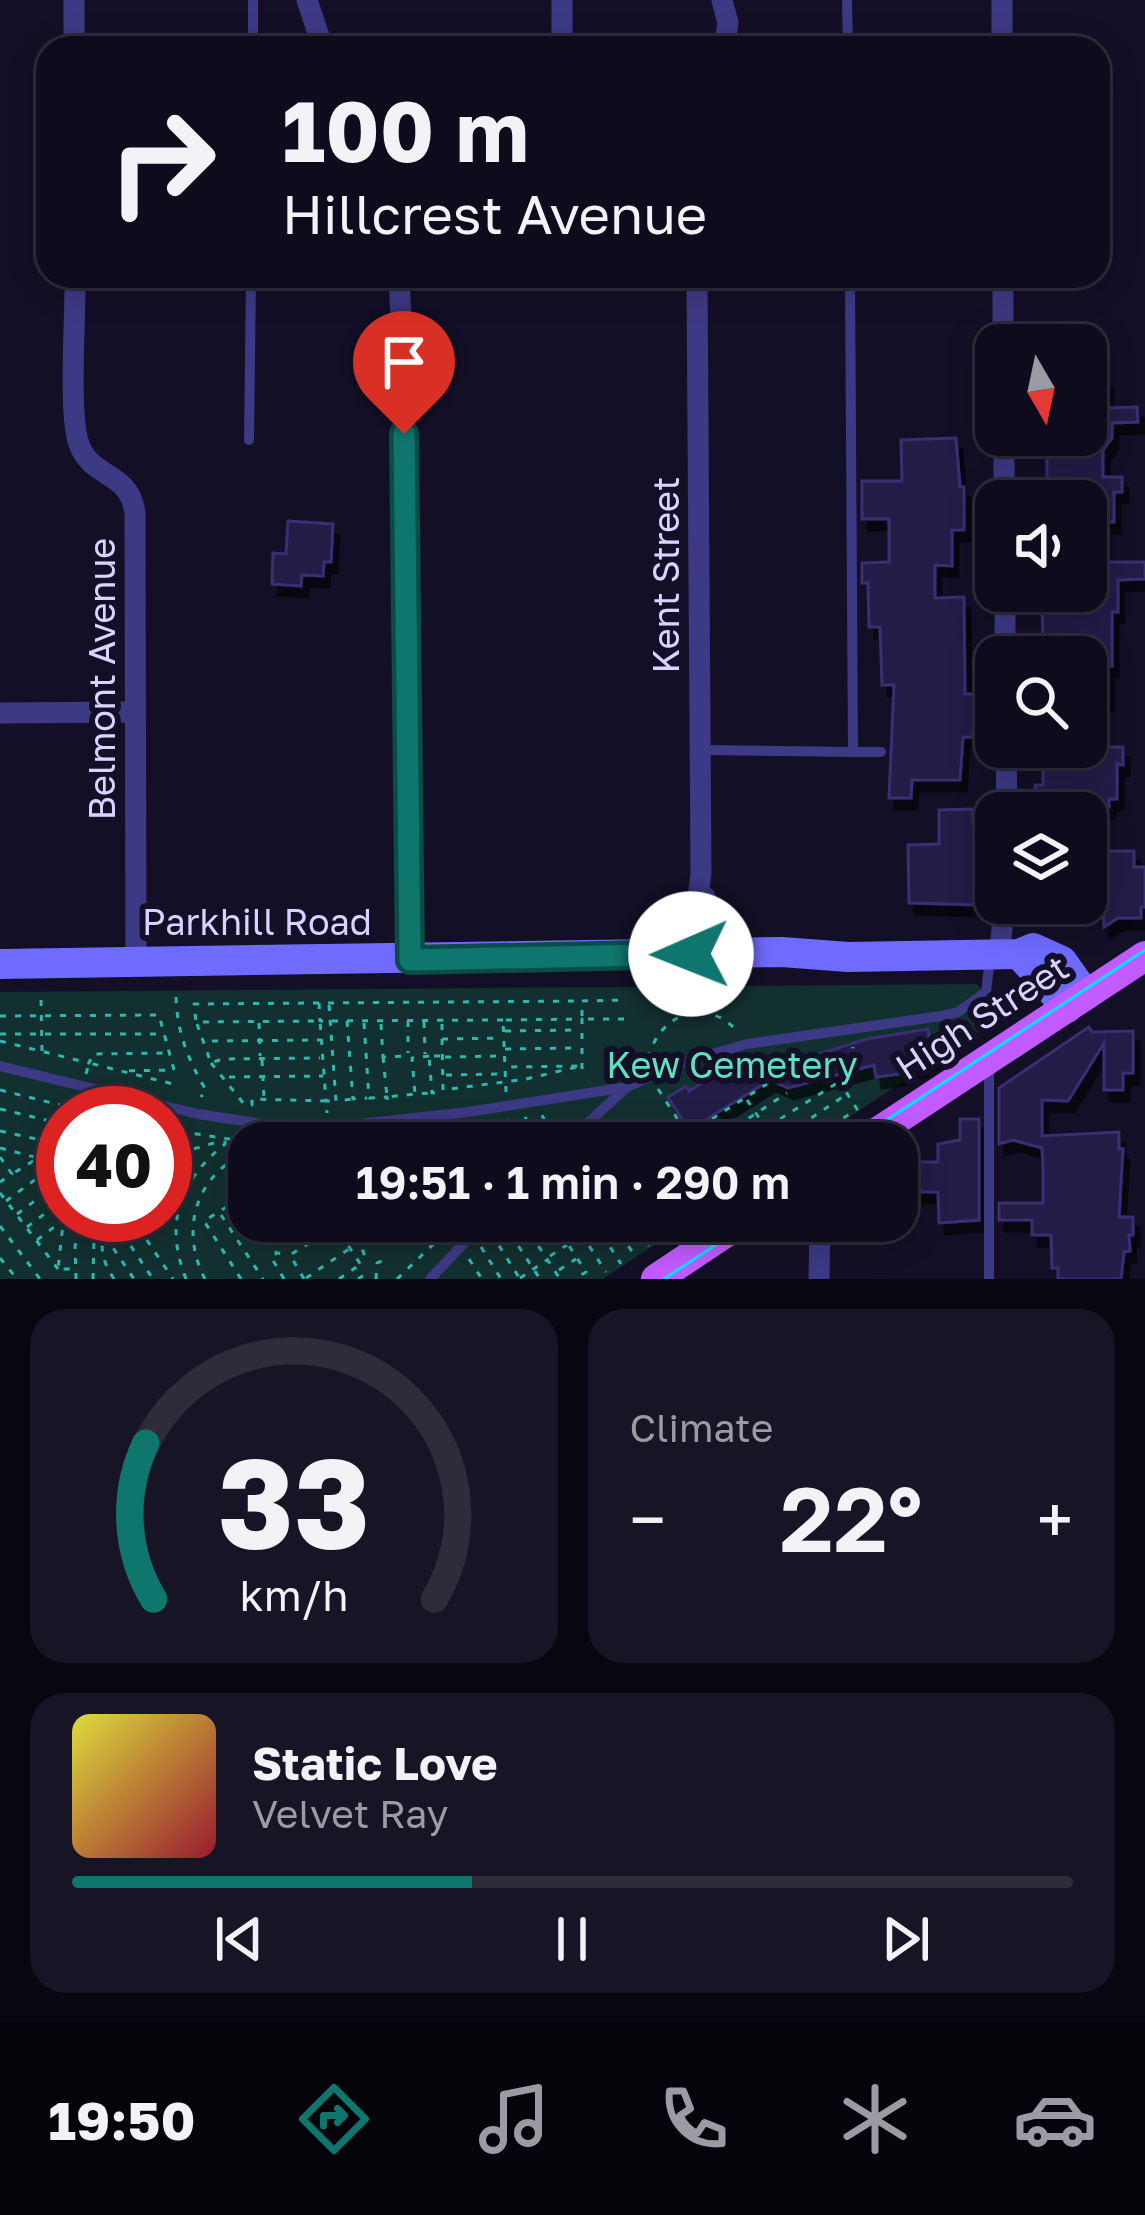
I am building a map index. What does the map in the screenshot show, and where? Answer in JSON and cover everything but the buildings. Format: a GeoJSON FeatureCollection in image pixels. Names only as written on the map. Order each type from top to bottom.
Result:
{"type":"FeatureCollection","features":[{"type":"Feature","properties":{"kind":"main road","name":"High Street"},"geometry":{"type":"LineString","coordinates":[[893,1122],[1076,1001],[1142,966]]}},
{"type":"Feature","properties":{"kind":"main road"},"geometry":{"type":"LineString","coordinates":[[645,1267],[698,1242]]}},
{"type":"Feature","properties":{"kind":"street"},"geometry":{"type":"LineString","coordinates":[[74,0],[74,36]]}},
{"type":"Feature","properties":{"kind":"street"},"geometry":{"type":"LineString","coordinates":[[307,0],[319,36]]}},
{"type":"Feature","properties":{"kind":"street"},"geometry":{"type":"LineString","coordinates":[[562,0],[562,36]]}},
{"type":"Feature","properties":{"kind":"street"},"geometry":{"type":"LineString","coordinates":[[722,0],[727,36]]}},
{"type":"Feature","properties":{"kind":"street"},"geometry":{"type":"LineString","coordinates":[[732,36],[734,0]]}},
{"type":"Feature","properties":{"kind":"street"},"geometry":{"type":"LineString","coordinates":[[1002,0],[1002,36]]}},
{"type":"Feature","properties":{"kind":"street","name":"Belmont Avenue"},"geometry":{"type":"LineString","coordinates":[[75,288],[77,440],[94,466],[127,488],[134,504],[136,962]]}},
{"type":"Feature","properties":{"kind":"street"},"geometry":{"type":"LineString","coordinates":[[400,288],[410,960]]}},
{"type":"Feature","properties":{"kind":"street","name":"Kent Street"},"geometry":{"type":"LineString","coordinates":[[697,288],[702,953]]}},
{"type":"Feature","properties":{"kind":"street"},"geometry":{"type":"LineString","coordinates":[[1003,288],[1004,324]]}},
{"type":"Feature","properties":{"kind":"street"},"geometry":{"type":"LineString","coordinates":[[0,712],[134,712]]}},
{"type":"Feature","properties":{"kind":"street"},"geometry":{"type":"LineString","coordinates":[[1003,955],[1006,924]]}},
{"type":"Feature","properties":{"kind":"street","name":"Parkhill Road"},"geometry":{"type":"LineString","coordinates":[[0,964],[782,952],[848,957],[1003,955],[1033,948],[1062,961],[1076,1001]]}},
{"type":"Feature","properties":{"kind":"street"},"geometry":{"type":"LineString","coordinates":[[820,1242],[820,1279]]}},
{"type":"Feature","properties":{"kind":"lane"},"geometry":{"type":"LineString","coordinates":[[253,36],[254,0]]}},
{"type":"Feature","properties":{"kind":"lane"},"geometry":{"type":"LineString","coordinates":[[847,0],[848,36]]}},
{"type":"Feature","properties":{"kind":"lane"},"geometry":{"type":"LineString","coordinates":[[249,440],[251,288]]}},
{"type":"Feature","properties":{"kind":"lane"},"geometry":{"type":"LineString","coordinates":[[850,288],[853,752]]}},
{"type":"Feature","properties":{"kind":"lane"},"geometry":{"type":"LineString","coordinates":[[700,750],[881,752]]}},
{"type":"Feature","properties":{"kind":"lane"},"geometry":{"type":"LineString","coordinates":[[589,1122],[627,1087],[747,1044],[958,1012],[986,992],[1003,955]]}},
{"type":"Feature","properties":{"kind":"lane"},"geometry":{"type":"LineString","coordinates":[[989,1279],[991,1058]]}},
{"type":"Feature","properties":{"kind":"lane"},"geometry":{"type":"LineString","coordinates":[[0,1066],[79,1086]]}},
{"type":"Feature","properties":{"kind":"lane"},"geometry":{"type":"LineString","coordinates":[[192,1112],[270,1125],[331,1127],[485,1110],[627,1087]]}},
{"type":"Feature","properties":{"kind":"lane"},"geometry":{"type":"LineString","coordinates":[[430,1279],[466,1242]]}},
{"type":"Feature","properties":{"kind":"path"},"geometry":{"type":"LineString","coordinates":[[176,997],[180,1034],[206,1090],[200,1105]]}},
{"type":"Feature","properties":{"kind":"path"},"geometry":{"type":"LineString","coordinates":[[41,1000],[42,1051]]}},
{"type":"Feature","properties":{"kind":"path"},"geometry":{"type":"LineString","coordinates":[[581,1066],[432,1093],[336,1101],[252,1099],[251,1105],[244,1104],[211,1064],[194,1004],[626,1000]]}},
{"type":"Feature","properties":{"kind":"path"},"geometry":{"type":"LineString","coordinates":[[582,1001],[582,1093]]}},
{"type":"Feature","properties":{"kind":"path"},"geometry":{"type":"LineString","coordinates":[[319,1003],[326,1101]]}},
{"type":"Feature","properties":{"kind":"path"},"geometry":{"type":"LineString","coordinates":[[329,1003],[336,1101]]}},
{"type":"Feature","properties":{"kind":"path"},"geometry":{"type":"LineString","coordinates":[[675,1122],[678,1120],[650,1076],[652,1042],[658,1031],[679,1016],[712,1014],[730,1024],[747,1044]]}},
{"type":"Feature","properties":{"kind":"path"},"geometry":{"type":"LineString","coordinates":[[0,1016],[159,1015],[174,1070],[121,1071]]}},
{"type":"Feature","properties":{"kind":"path"},"geometry":{"type":"LineString","coordinates":[[196,1022],[624,1018]]}},
{"type":"Feature","properties":{"kind":"path"},"geometry":{"type":"LineString","coordinates":[[364,1020],[369,1098]]}},
{"type":"Feature","properties":{"kind":"path"},"geometry":{"type":"LineString","coordinates":[[381,1020],[387,1097]]}},
{"type":"Feature","properties":{"kind":"path"},"geometry":{"type":"LineString","coordinates":[[408,1020],[415,1094]]}},
{"type":"Feature","properties":{"kind":"path"},"geometry":{"type":"LineString","coordinates":[[424,1020],[432,1093]]}},
{"type":"Feature","properties":{"kind":"path"},"geometry":{"type":"LineString","coordinates":[[442,1020],[443,1090]]}},
{"type":"Feature","properties":{"kind":"path"},"geometry":{"type":"LineString","coordinates":[[503,1020],[504,1083],[514,1122]]}},
{"type":"Feature","properties":{"kind":"path"},"geometry":{"type":"LineString","coordinates":[[347,1021],[352,1100]]}},
{"type":"Feature","properties":{"kind":"path"},"geometry":{"type":"LineString","coordinates":[[259,1022],[264,1099]]}},
{"type":"Feature","properties":{"kind":"path"},"geometry":{"type":"LineString","coordinates":[[774,1122],[850,1077],[854,1054],[850,1028]]}},
{"type":"Feature","properties":{"kind":"path"},"geometry":{"type":"LineString","coordinates":[[503,1031],[580,1030]]}},
{"type":"Feature","properties":{"kind":"path"},"geometry":{"type":"LineString","coordinates":[[0,1034],[162,1034]]}},
{"type":"Feature","properties":{"kind":"path"},"geometry":{"type":"LineString","coordinates":[[442,1039],[503,1038]]}},
{"type":"Feature","properties":{"kind":"path"},"geometry":{"type":"LineString","coordinates":[[212,1041],[322,1040]]}},
{"type":"Feature","properties":{"kind":"path"},"geometry":{"type":"LineString","coordinates":[[0,1041],[173,1084]]}},
{"type":"Feature","properties":{"kind":"path"},"geometry":{"type":"LineString","coordinates":[[503,1049],[581,1048]]}},
{"type":"Feature","properties":{"kind":"path"},"geometry":{"type":"LineString","coordinates":[[83,1086],[93,1054],[168,1053]]}},
{"type":"Feature","properties":{"kind":"path"},"geometry":{"type":"LineString","coordinates":[[383,1057],[504,1056]]}},
{"type":"Feature","properties":{"kind":"path"},"geometry":{"type":"LineString","coordinates":[[211,1064],[222,1059],[324,1058]]}},
{"type":"Feature","properties":{"kind":"path"},"geometry":{"type":"LineString","coordinates":[[443,1075],[581,1066]]}},
{"type":"Feature","properties":{"kind":"path"},"geometry":{"type":"LineString","coordinates":[[230,1077],[325,1076]]}},
{"type":"Feature","properties":{"kind":"path"},"geometry":{"type":"LineString","coordinates":[[838,1122],[857,1109],[839,1081]]}},
{"type":"Feature","properties":{"kind":"path"},"geometry":{"type":"LineString","coordinates":[[709,1122],[767,1084]]}},
{"type":"Feature","properties":{"kind":"path"},"geometry":{"type":"LineString","coordinates":[[0,1090],[36,1099]]}},
{"type":"Feature","properties":{"kind":"path"},"geometry":{"type":"LineString","coordinates":[[744,1122],[787,1093]]}},
{"type":"Feature","properties":{"kind":"path"},"geometry":{"type":"LineString","coordinates":[[806,1122],[847,1094]]}},
{"type":"Feature","properties":{"kind":"path"},"geometry":{"type":"LineString","coordinates":[[746,1099],[761,1122]]}},
{"type":"Feature","properties":{"kind":"path"},"geometry":{"type":"LineString","coordinates":[[536,1102],[545,1122]]}},
{"type":"Feature","properties":{"kind":"path"},"geometry":{"type":"LineString","coordinates":[[510,1106],[522,1122]]}},
{"type":"Feature","properties":{"kind":"path"},"geometry":{"type":"LineString","coordinates":[[0,1109],[36,1118]]}},
{"type":"Feature","properties":{"kind":"path"},"geometry":{"type":"LineString","coordinates":[[485,1110],[491,1122]]}},
{"type":"Feature","properties":{"kind":"path"},"geometry":{"type":"LineString","coordinates":[[0,1131],[36,1139]]}},
{"type":"Feature","properties":{"kind":"path"},"geometry":{"type":"LineString","coordinates":[[192,1134],[228,1139]]}},
{"type":"Feature","properties":{"kind":"path"},"geometry":{"type":"LineString","coordinates":[[192,1149],[225,1139]]}},
{"type":"Feature","properties":{"kind":"path"},"geometry":{"type":"LineString","coordinates":[[186,1279],[175,1239],[179,1199],[192,1176],[225,1139]]}},
{"type":"Feature","properties":{"kind":"path"},"geometry":{"type":"LineString","coordinates":[[0,1148],[38,1158],[0,1182]]}},
{"type":"Feature","properties":{"kind":"path"},"geometry":{"type":"LineString","coordinates":[[0,1157],[12,1174]]}},
{"type":"Feature","properties":{"kind":"path"},"geometry":{"type":"LineString","coordinates":[[205,1279],[192,1222],[208,1182],[228,1163]]}},
{"type":"Feature","properties":{"kind":"path"},"geometry":{"type":"LineString","coordinates":[[6,1201],[36,1179]]}},
{"type":"Feature","properties":{"kind":"path"},"geometry":{"type":"LineString","coordinates":[[0,1193],[58,1269]]}},
{"type":"Feature","properties":{"kind":"path"},"geometry":{"type":"LineString","coordinates":[[16,1215],[36,1200]]}},
{"type":"Feature","properties":{"kind":"path"},"geometry":{"type":"LineString","coordinates":[[192,1222],[204,1221],[228,1207]]}},
{"type":"Feature","properties":{"kind":"path"},"geometry":{"type":"LineString","coordinates":[[219,1212],[262,1279]]}},
{"type":"Feature","properties":{"kind":"path"},"geometry":{"type":"LineString","coordinates":[[26,1228],[36,1220]]}},
{"type":"Feature","properties":{"kind":"path"},"geometry":{"type":"LineString","coordinates":[[204,1221],[242,1279]]}},
{"type":"Feature","properties":{"kind":"path"},"geometry":{"type":"LineString","coordinates":[[0,1226],[40,1279]]}},
{"type":"Feature","properties":{"kind":"path"},"geometry":{"type":"LineString","coordinates":[[58,1269],[61,1242]]}},
{"type":"Feature","properties":{"kind":"path"},"geometry":{"type":"LineString","coordinates":[[76,1279],[78,1242]]}},
{"type":"Feature","properties":{"kind":"path"},"geometry":{"type":"LineString","coordinates":[[93,1279],[94,1242]]}},
{"type":"Feature","properties":{"kind":"path"},"geometry":{"type":"LineString","coordinates":[[102,1242],[101,1260],[114,1279]]}},
{"type":"Feature","properties":{"kind":"path"},"geometry":{"type":"LineString","coordinates":[[109,1242],[134,1279]]}},
{"type":"Feature","properties":{"kind":"path"},"geometry":{"type":"LineString","coordinates":[[128,1242],[153,1279]]}},
{"type":"Feature","properties":{"kind":"path"},"geometry":{"type":"LineString","coordinates":[[148,1242],[173,1279]]}},
{"type":"Feature","properties":{"kind":"path"},"geometry":{"type":"LineString","coordinates":[[270,1242],[277,1253]]}},
{"type":"Feature","properties":{"kind":"path"},"geometry":{"type":"LineString","coordinates":[[284,1279],[271,1258],[277,1253],[290,1255],[311,1242]]}},
{"type":"Feature","properties":{"kind":"path"},"geometry":{"type":"LineString","coordinates":[[346,1242],[364,1264]]}},
{"type":"Feature","properties":{"kind":"path"},"geometry":{"type":"LineString","coordinates":[[358,1242],[364,1264]]}},
{"type":"Feature","properties":{"kind":"path"},"geometry":{"type":"LineString","coordinates":[[398,1279],[433,1242]]}},
{"type":"Feature","properties":{"kind":"path"},"geometry":{"type":"LineString","coordinates":[[473,1242],[501,1279]]}},
{"type":"Feature","properties":{"kind":"path"},"geometry":{"type":"LineString","coordinates":[[497,1242],[520,1278],[568,1244],[586,1272],[575,1279]]}},
{"type":"Feature","properties":{"kind":"path"},"geometry":{"type":"LineString","coordinates":[[516,1242],[540,1279]]}},
{"type":"Feature","properties":{"kind":"path"},"geometry":{"type":"LineString","coordinates":[[540,1242],[537,1244],[560,1279]]}},
{"type":"Feature","properties":{"kind":"path"},"geometry":{"type":"LineString","coordinates":[[587,1242],[606,1272]]}},
{"type":"Feature","properties":{"kind":"path"},"geometry":{"type":"LineString","coordinates":[[605,1242],[621,1264]]}},
{"type":"Feature","properties":{"kind":"path"},"geometry":{"type":"LineString","coordinates":[[627,1242],[645,1267]]}},
{"type":"Feature","properties":{"kind":"path"},"geometry":{"type":"LineString","coordinates":[[646,1242],[649,1246]]}},
{"type":"Feature","properties":{"kind":"path"},"geometry":{"type":"LineString","coordinates":[[290,1255],[304,1279],[350,1249]]}},
{"type":"Feature","properties":{"kind":"path"},"geometry":{"type":"LineString","coordinates":[[458,1251],[466,1254],[482,1279]]}},
{"type":"Feature","properties":{"kind":"path"},"geometry":{"type":"LineString","coordinates":[[0,1258],[17,1279]]}},
{"type":"Feature","properties":{"kind":"path"},"geometry":{"type":"LineString","coordinates":[[556,1272],[578,1258]]}},
{"type":"Feature","properties":{"kind":"path"},"geometry":{"type":"LineString","coordinates":[[339,1279],[364,1264],[380,1262],[376,1279]]}},
{"type":"Feature","properties":{"kind":"path"},"geometry":{"type":"LineString","coordinates":[[58,1269],[75,1269]]}},
{"type":"Feature","properties":{"kind":"green space","name":"Kew Cemetery"},"geometry":{"type":"Polygon","coordinates":[[[977,984],[1002,1016],[842,1122],[228,1122],[228,1242],[659,1242],[603,1279],[0,1279],[0,992],[977,984]]]}},
{"type":"Feature","properties":{"kind":"tram line"},"geometry":{"type":"LineString","coordinates":[[884,1122],[1145,950]]}},
{"type":"Feature","properties":{"kind":"tram line"},"geometry":{"type":"LineString","coordinates":[[664,1279],[720,1242]]}},
{"type":"Feature","properties":{"kind":"route"},"geometry":{"type":"LineString","coordinates":[[404,434],[410,960],[691,954]]}}]}
